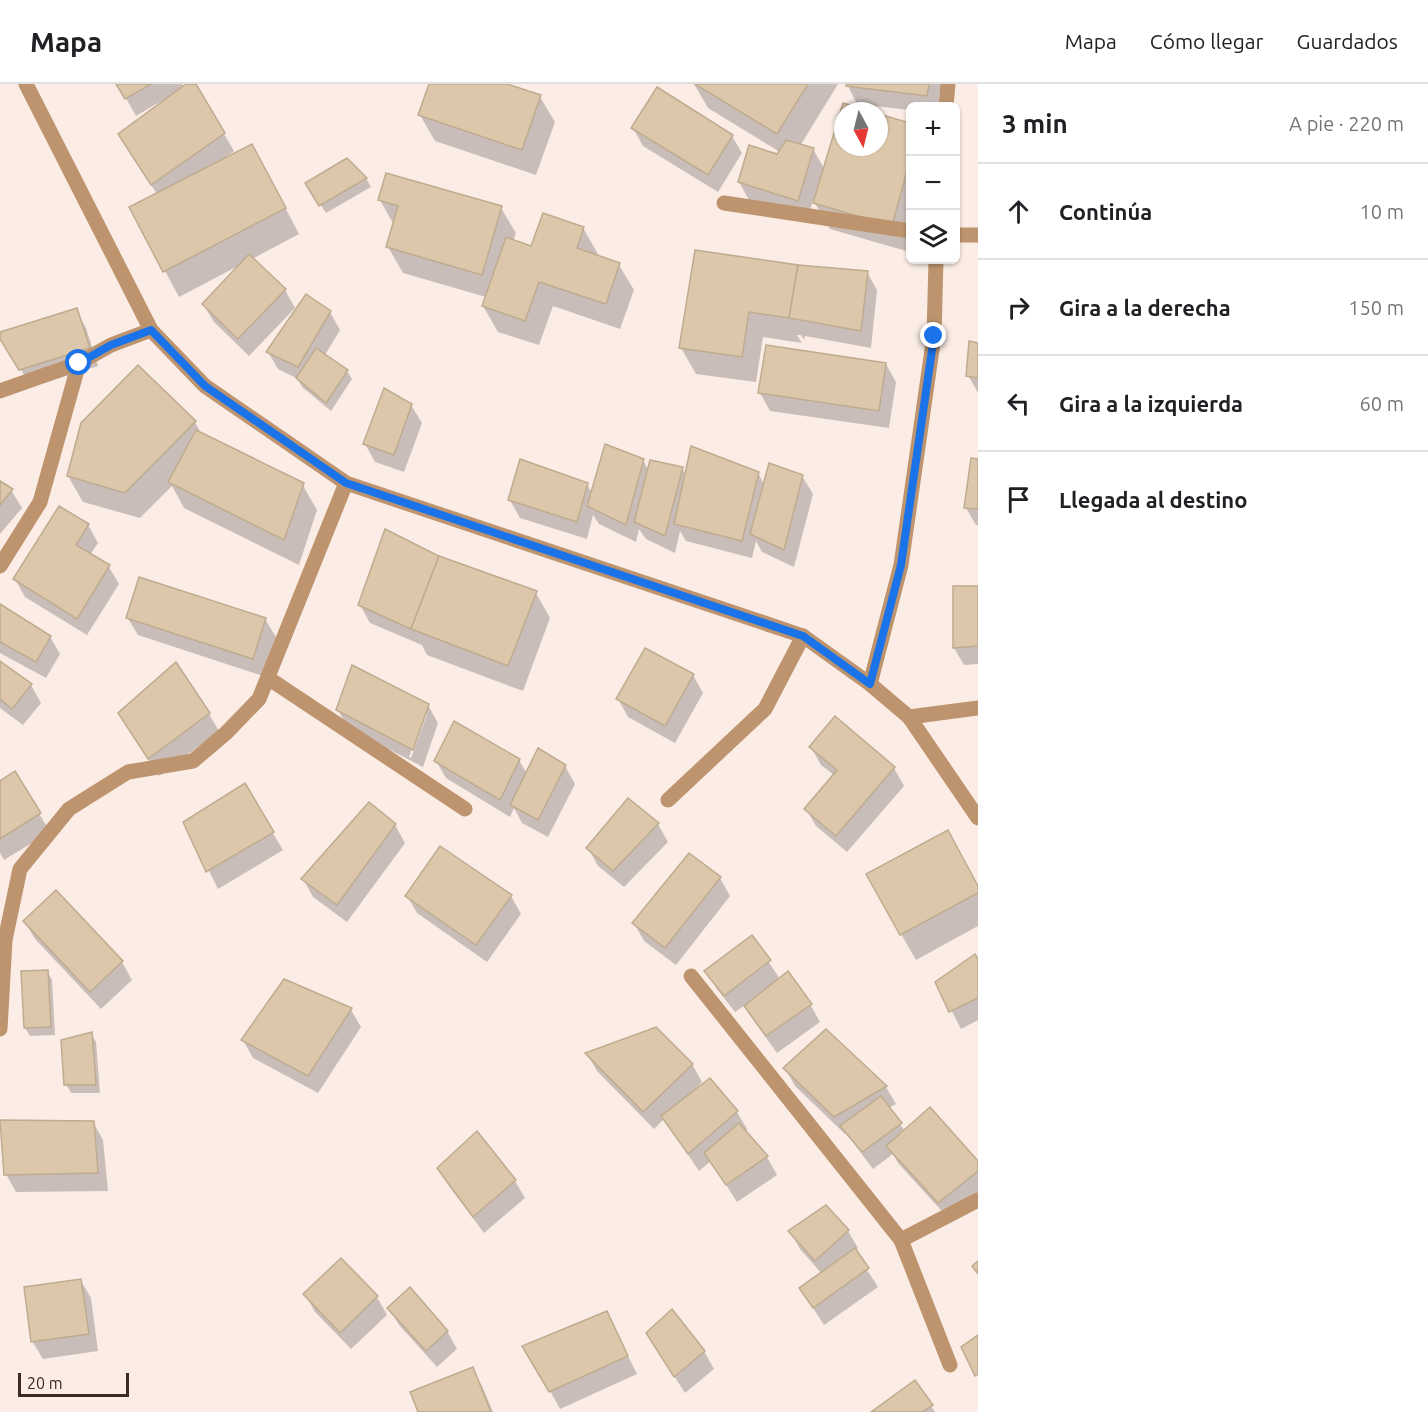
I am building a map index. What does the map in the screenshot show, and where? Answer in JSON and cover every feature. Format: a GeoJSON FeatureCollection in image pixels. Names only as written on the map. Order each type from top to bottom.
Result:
{"type":"FeatureCollection","features":[{"type":"Feature","properties":{"kind":"street"},"geometry":{"type":"LineString","coordinates":[[26,84],[151,330],[205,386],[346,483],[803,636],[870,684],[909,717],[978,818]]}},
{"type":"Feature","properties":{"kind":"street"},"geometry":{"type":"LineString","coordinates":[[946,102],[948,84]]}},
{"type":"Feature","properties":{"kind":"street"},"geometry":{"type":"LineString","coordinates":[[724,203],[906,230]]}},
{"type":"Feature","properties":{"kind":"street"},"geometry":{"type":"LineString","coordinates":[[960,235],[978,235]]}},
{"type":"Feature","properties":{"kind":"street"},"geometry":{"type":"LineString","coordinates":[[870,684],[901,565],[934,336],[936,264]]}},
{"type":"Feature","properties":{"kind":"street"},"geometry":{"type":"LineString","coordinates":[[0,391],[79,363],[111,345],[151,330]]}},
{"type":"Feature","properties":{"kind":"street"},"geometry":{"type":"LineString","coordinates":[[0,566],[40,502],[79,363]]}},
{"type":"Feature","properties":{"kind":"street"},"geometry":{"type":"LineString","coordinates":[[0,1029],[5,940],[20,869],[69,809],[128,772],[193,760],[226,733],[259,699],[346,483]]}},
{"type":"Feature","properties":{"kind":"street"},"geometry":{"type":"LineString","coordinates":[[668,800],[765,710],[803,636]]}},
{"type":"Feature","properties":{"kind":"street"},"geometry":{"type":"LineString","coordinates":[[268,678],[465,809]]}},
{"type":"Feature","properties":{"kind":"street"},"geometry":{"type":"LineString","coordinates":[[909,717],[978,708]]}},
{"type":"Feature","properties":{"kind":"street"},"geometry":{"type":"LineString","coordinates":[[691,976],[900,1240],[950,1365]]}},
{"type":"Feature","properties":{"kind":"street"},"geometry":{"type":"LineString","coordinates":[[900,1240],[978,1200]]}},
{"type":"Feature","properties":{"kind":"building"},"geometry":{"type":"Polygon","coordinates":[[[116,84],[151,84],[125,99],[116,84]]]}},
{"type":"Feature","properties":{"kind":"building"},"geometry":{"type":"Polygon","coordinates":[[[186,84],[196,84],[225,133],[151,185],[118,134],[186,84]]]}},
{"type":"Feature","properties":{"kind":"building"},"geometry":{"type":"Polygon","coordinates":[[[429,84],[507,84],[541,95],[522,150],[418,115],[429,84]]]}},
{"type":"Feature","properties":{"kind":"building"},"geometry":{"type":"Polygon","coordinates":[[[695,84],[808,84],[777,134],[695,84]]]}},
{"type":"Feature","properties":{"kind":"building"},"geometry":{"type":"Polygon","coordinates":[[[846,84],[929,84],[927,96],[846,86],[846,84]]]}},
{"type":"Feature","properties":{"kind":"building"},"geometry":{"type":"Polygon","coordinates":[[[657,87],[733,135],[708,175],[631,128],[657,87]]]}},
{"type":"Feature","properties":{"kind":"building"},"geometry":{"type":"Polygon","coordinates":[[[888,117],[906,122],[906,175],[892,226],[813,203],[834,133],[834,156],[888,156],[888,117]]]}},
{"type":"Feature","properties":{"kind":"building"},"geometry":{"type":"Polygon","coordinates":[[[786,140],[814,148],[798,201],[738,182],[749,145],[777,154],[786,140]]]}},
{"type":"Feature","properties":{"kind":"building"},"geometry":{"type":"Polygon","coordinates":[[[252,144],[286,208],[163,272],[129,207],[252,144]]]}},
{"type":"Feature","properties":{"kind":"building"},"geometry":{"type":"Polygon","coordinates":[[[347,158],[367,178],[319,206],[305,183],[347,158]]]}},
{"type":"Feature","properties":{"kind":"building"},"geometry":{"type":"Polygon","coordinates":[[[386,173],[502,206],[482,275],[386,247],[398,206],[378,200],[386,173]]]}},
{"type":"Feature","properties":{"kind":"building"},"geometry":{"type":"Polygon","coordinates":[[[543,213],[584,227],[577,248],[620,263],[606,304],[539,282],[525,321],[482,306],[506,237],[531,246],[543,213]]]}},
{"type":"Feature","properties":{"kind":"building"},"geometry":{"type":"Polygon","coordinates":[[[695,250],[798,265],[789,318],[749,312],[742,357],[679,348],[695,250]]]}},
{"type":"Feature","properties":{"kind":"building"},"geometry":{"type":"Polygon","coordinates":[[[249,254],[286,289],[238,339],[202,304],[249,254]]]}},
{"type":"Feature","properties":{"kind":"building"},"geometry":{"type":"Polygon","coordinates":[[[798,265],[868,271],[861,331],[789,318],[798,265]]]}},
{"type":"Feature","properties":{"kind":"building"},"geometry":{"type":"Polygon","coordinates":[[[306,294],[331,311],[298,367],[266,352],[306,294]]]}},
{"type":"Feature","properties":{"kind":"building"},"geometry":{"type":"Polygon","coordinates":[[[77,308],[90,348],[19,370],[0,339],[0,332],[77,308]]]}},
{"type":"Feature","properties":{"kind":"building"},"geometry":{"type":"Polygon","coordinates":[[[969,341],[978,343],[978,378],[966,376],[969,341]]]}},
{"type":"Feature","properties":{"kind":"building"},"geometry":{"type":"Polygon","coordinates":[[[766,345],[886,363],[879,411],[758,393],[766,345]]]}},
{"type":"Feature","properties":{"kind":"building"},"geometry":{"type":"Polygon","coordinates":[[[316,348],[348,370],[326,403],[296,378],[316,348]]]}},
{"type":"Feature","properties":{"kind":"building"},"geometry":{"type":"Polygon","coordinates":[[[138,365],[196,421],[125,493],[67,476],[81,423],[138,365]]]}},
{"type":"Feature","properties":{"kind":"building"},"geometry":{"type":"Polygon","coordinates":[[[384,388],[412,404],[394,455],[363,444],[384,388]]]}},
{"type":"Feature","properties":{"kind":"building"},"geometry":{"type":"Polygon","coordinates":[[[196,430],[304,483],[284,540],[168,482],[196,430]]]}},
{"type":"Feature","properties":{"kind":"building"},"geometry":{"type":"Polygon","coordinates":[[[605,444],[644,459],[626,525],[587,506],[605,444]]]}},
{"type":"Feature","properties":{"kind":"building"},"geometry":{"type":"Polygon","coordinates":[[[691,446],[759,472],[742,541],[674,524],[691,446]]]}},
{"type":"Feature","properties":{"kind":"building"},"geometry":{"type":"Polygon","coordinates":[[[971,458],[978,459],[978,509],[964,508],[971,458]]]}},
{"type":"Feature","properties":{"kind":"building"},"geometry":{"type":"Polygon","coordinates":[[[520,459],[588,483],[577,522],[508,500],[520,459]]]}},
{"type":"Feature","properties":{"kind":"building"},"geometry":{"type":"Polygon","coordinates":[[[650,460],[683,467],[665,536],[634,522],[650,460]]]}},
{"type":"Feature","properties":{"kind":"building"},"geometry":{"type":"Polygon","coordinates":[[[769,463],[803,475],[784,550],[750,534],[769,463]]]}},
{"type":"Feature","properties":{"kind":"building"},"geometry":{"type":"Polygon","coordinates":[[[0,481],[13,489],[0,505],[0,481]]]}},
{"type":"Feature","properties":{"kind":"building"},"geometry":{"type":"Polygon","coordinates":[[[59,506],[89,524],[76,545],[110,565],[77,619],[13,579],[59,506]]]}},
{"type":"Feature","properties":{"kind":"building"},"geometry":{"type":"Polygon","coordinates":[[[385,529],[439,556],[411,629],[358,605],[385,529]]]}},
{"type":"Feature","properties":{"kind":"building"},"geometry":{"type":"Polygon","coordinates":[[[439,556],[537,591],[508,666],[411,629],[439,556]]]}},
{"type":"Feature","properties":{"kind":"building"},"geometry":{"type":"Polygon","coordinates":[[[139,577],[266,618],[253,659],[126,618],[139,577]]]}},
{"type":"Feature","properties":{"kind":"building"},"geometry":{"type":"Polygon","coordinates":[[[953,586],[978,586],[978,646],[953,648],[953,586]]]}},
{"type":"Feature","properties":{"kind":"building"},"geometry":{"type":"Polygon","coordinates":[[[0,604],[51,636],[36,662],[0,642],[0,604]]]}},
{"type":"Feature","properties":{"kind":"building"},"geometry":{"type":"Polygon","coordinates":[[[645,648],[694,674],[665,726],[616,699],[645,648]]]}},
{"type":"Feature","properties":{"kind":"building"},"geometry":{"type":"Polygon","coordinates":[[[0,661],[32,684],[12,709],[0,699],[0,661]]]}},
{"type":"Feature","properties":{"kind":"building"},"geometry":{"type":"Polygon","coordinates":[[[176,662],[210,713],[148,759],[118,713],[176,662]]]}},
{"type":"Feature","properties":{"kind":"building"},"geometry":{"type":"Polygon","coordinates":[[[352,665],[429,704],[413,750],[336,710],[352,665]]]}},
{"type":"Feature","properties":{"kind":"building"},"geometry":{"type":"Polygon","coordinates":[[[835,716],[895,767],[836,836],[804,809],[837,770],[809,747],[835,716]]]}},
{"type":"Feature","properties":{"kind":"building"},"geometry":{"type":"Polygon","coordinates":[[[454,721],[520,759],[500,800],[434,761],[454,721]]]}},
{"type":"Feature","properties":{"kind":"building"},"geometry":{"type":"Polygon","coordinates":[[[538,748],[566,765],[538,820],[510,805],[538,748]]]}},
{"type":"Feature","properties":{"kind":"building"},"geometry":{"type":"Polygon","coordinates":[[[15,771],[41,813],[0,839],[0,781],[15,771]]]}},
{"type":"Feature","properties":{"kind":"building"},"geometry":{"type":"Polygon","coordinates":[[[245,783],[274,832],[206,872],[183,822],[245,783]]]}},
{"type":"Feature","properties":{"kind":"building"},"geometry":{"type":"Polygon","coordinates":[[[628,798],[659,823],[613,871],[586,848],[628,798]]]}},
{"type":"Feature","properties":{"kind":"building"},"geometry":{"type":"Polygon","coordinates":[[[369,802],[396,824],[337,905],[301,879],[369,802]]]}},
{"type":"Feature","properties":{"kind":"building"},"geometry":{"type":"Polygon","coordinates":[[[948,830],[978,886],[978,893],[900,935],[866,874],[948,830]]]}},
{"type":"Feature","properties":{"kind":"building"},"geometry":{"type":"Polygon","coordinates":[[[440,846],[512,895],[476,945],[405,896],[440,846]]]}},
{"type":"Feature","properties":{"kind":"building"},"geometry":{"type":"Polygon","coordinates":[[[689,853],[721,877],[665,948],[632,923],[689,853]]]}},
{"type":"Feature","properties":{"kind":"building"},"geometry":{"type":"Polygon","coordinates":[[[56,890],[123,961],[90,992],[23,921],[56,890]]]}},
{"type":"Feature","properties":{"kind":"building"},"geometry":{"type":"Polygon","coordinates":[[[752,935],[771,960],[724,996],[704,971],[752,935]]]}},
{"type":"Feature","properties":{"kind":"building"},"geometry":{"type":"Polygon","coordinates":[[[975,954],[978,959],[978,998],[949,1012],[935,982],[975,954]]]}},
{"type":"Feature","properties":{"kind":"building"},"geometry":{"type":"Polygon","coordinates":[[[48,970],[51,1027],[24,1028],[21,971],[48,970]]]}},
{"type":"Feature","properties":{"kind":"building"},"geometry":{"type":"Polygon","coordinates":[[[788,971],[812,1004],[766,1036],[744,1006],[788,971]]]}},
{"type":"Feature","properties":{"kind":"building"},"geometry":{"type":"Polygon","coordinates":[[[284,979],[352,1008],[308,1076],[241,1040],[284,979]]]}},
{"type":"Feature","properties":{"kind":"building"},"geometry":{"type":"Polygon","coordinates":[[[656,1027],[693,1064],[643,1112],[585,1053],[656,1027]]]}},
{"type":"Feature","properties":{"kind":"building"},"geometry":{"type":"Polygon","coordinates":[[[826,1029],[887,1086],[834,1117],[783,1068],[826,1029]]]}},
{"type":"Feature","properties":{"kind":"building"},"geometry":{"type":"Polygon","coordinates":[[[92,1032],[96,1085],[64,1085],[61,1040],[92,1032]]]}},
{"type":"Feature","properties":{"kind":"building"},"geometry":{"type":"Polygon","coordinates":[[[710,1078],[738,1111],[688,1154],[661,1116],[710,1078]]]}},
{"type":"Feature","properties":{"kind":"building"},"geometry":{"type":"Polygon","coordinates":[[[881,1096],[902,1123],[862,1152],[840,1126],[881,1096]]]}},
{"type":"Feature","properties":{"kind":"building"},"geometry":{"type":"Polygon","coordinates":[[[930,1107],[978,1161],[978,1171],[938,1203],[886,1146],[930,1107]]]}},
{"type":"Feature","properties":{"kind":"building"},"geometry":{"type":"Polygon","coordinates":[[[0,1120],[94,1121],[98,1173],[4,1175],[0,1120]]]}},
{"type":"Feature","properties":{"kind":"building"},"geometry":{"type":"Polygon","coordinates":[[[739,1123],[768,1156],[726,1185],[704,1153],[739,1123]]]}},
{"type":"Feature","properties":{"kind":"building"},"geometry":{"type":"Polygon","coordinates":[[[477,1131],[516,1180],[473,1217],[437,1168],[477,1131]]]}},
{"type":"Feature","properties":{"kind":"building"},"geometry":{"type":"Polygon","coordinates":[[[826,1205],[849,1230],[815,1261],[788,1231],[826,1205]]]}},
{"type":"Feature","properties":{"kind":"building"},"geometry":{"type":"Polygon","coordinates":[[[855,1248],[869,1268],[813,1308],[799,1288],[855,1248]]]}},
{"type":"Feature","properties":{"kind":"building"},"geometry":{"type":"Polygon","coordinates":[[[341,1258],[378,1296],[340,1333],[303,1294],[341,1258]]]}},
{"type":"Feature","properties":{"kind":"building"},"geometry":{"type":"Polygon","coordinates":[[[978,1261],[978,1274],[972,1266],[978,1261]]]}},
{"type":"Feature","properties":{"kind":"building"},"geometry":{"type":"Polygon","coordinates":[[[81,1279],[89,1334],[31,1342],[24,1287],[81,1279]]]}},
{"type":"Feature","properties":{"kind":"building"},"geometry":{"type":"Polygon","coordinates":[[[410,1287],[448,1331],[426,1351],[387,1308],[410,1287]]]}},
{"type":"Feature","properties":{"kind":"building"},"geometry":{"type":"Polygon","coordinates":[[[672,1309],[705,1351],[674,1377],[646,1333],[672,1309]]]}},
{"type":"Feature","properties":{"kind":"building"},"geometry":{"type":"Polygon","coordinates":[[[607,1311],[628,1356],[549,1392],[522,1346],[607,1311]]]}},
{"type":"Feature","properties":{"kind":"building"},"geometry":{"type":"Polygon","coordinates":[[[978,1335],[978,1374],[975,1376],[961,1347],[978,1335]]]}},
{"type":"Feature","properties":{"kind":"building"},"geometry":{"type":"Polygon","coordinates":[[[473,1367],[491,1412],[418,1412],[410,1392],[473,1367]]]}},
{"type":"Feature","properties":{"kind":"building"},"geometry":{"type":"Polygon","coordinates":[[[915,1380],[933,1405],[922,1412],[871,1412],[915,1380]]]}},
{"type":"Feature","properties":{"kind":"route"},"geometry":{"type":"LineString","coordinates":[[79,363],[111,345],[151,330],[205,386],[346,483],[803,636],[870,684],[901,565],[934,336]]}}]}
